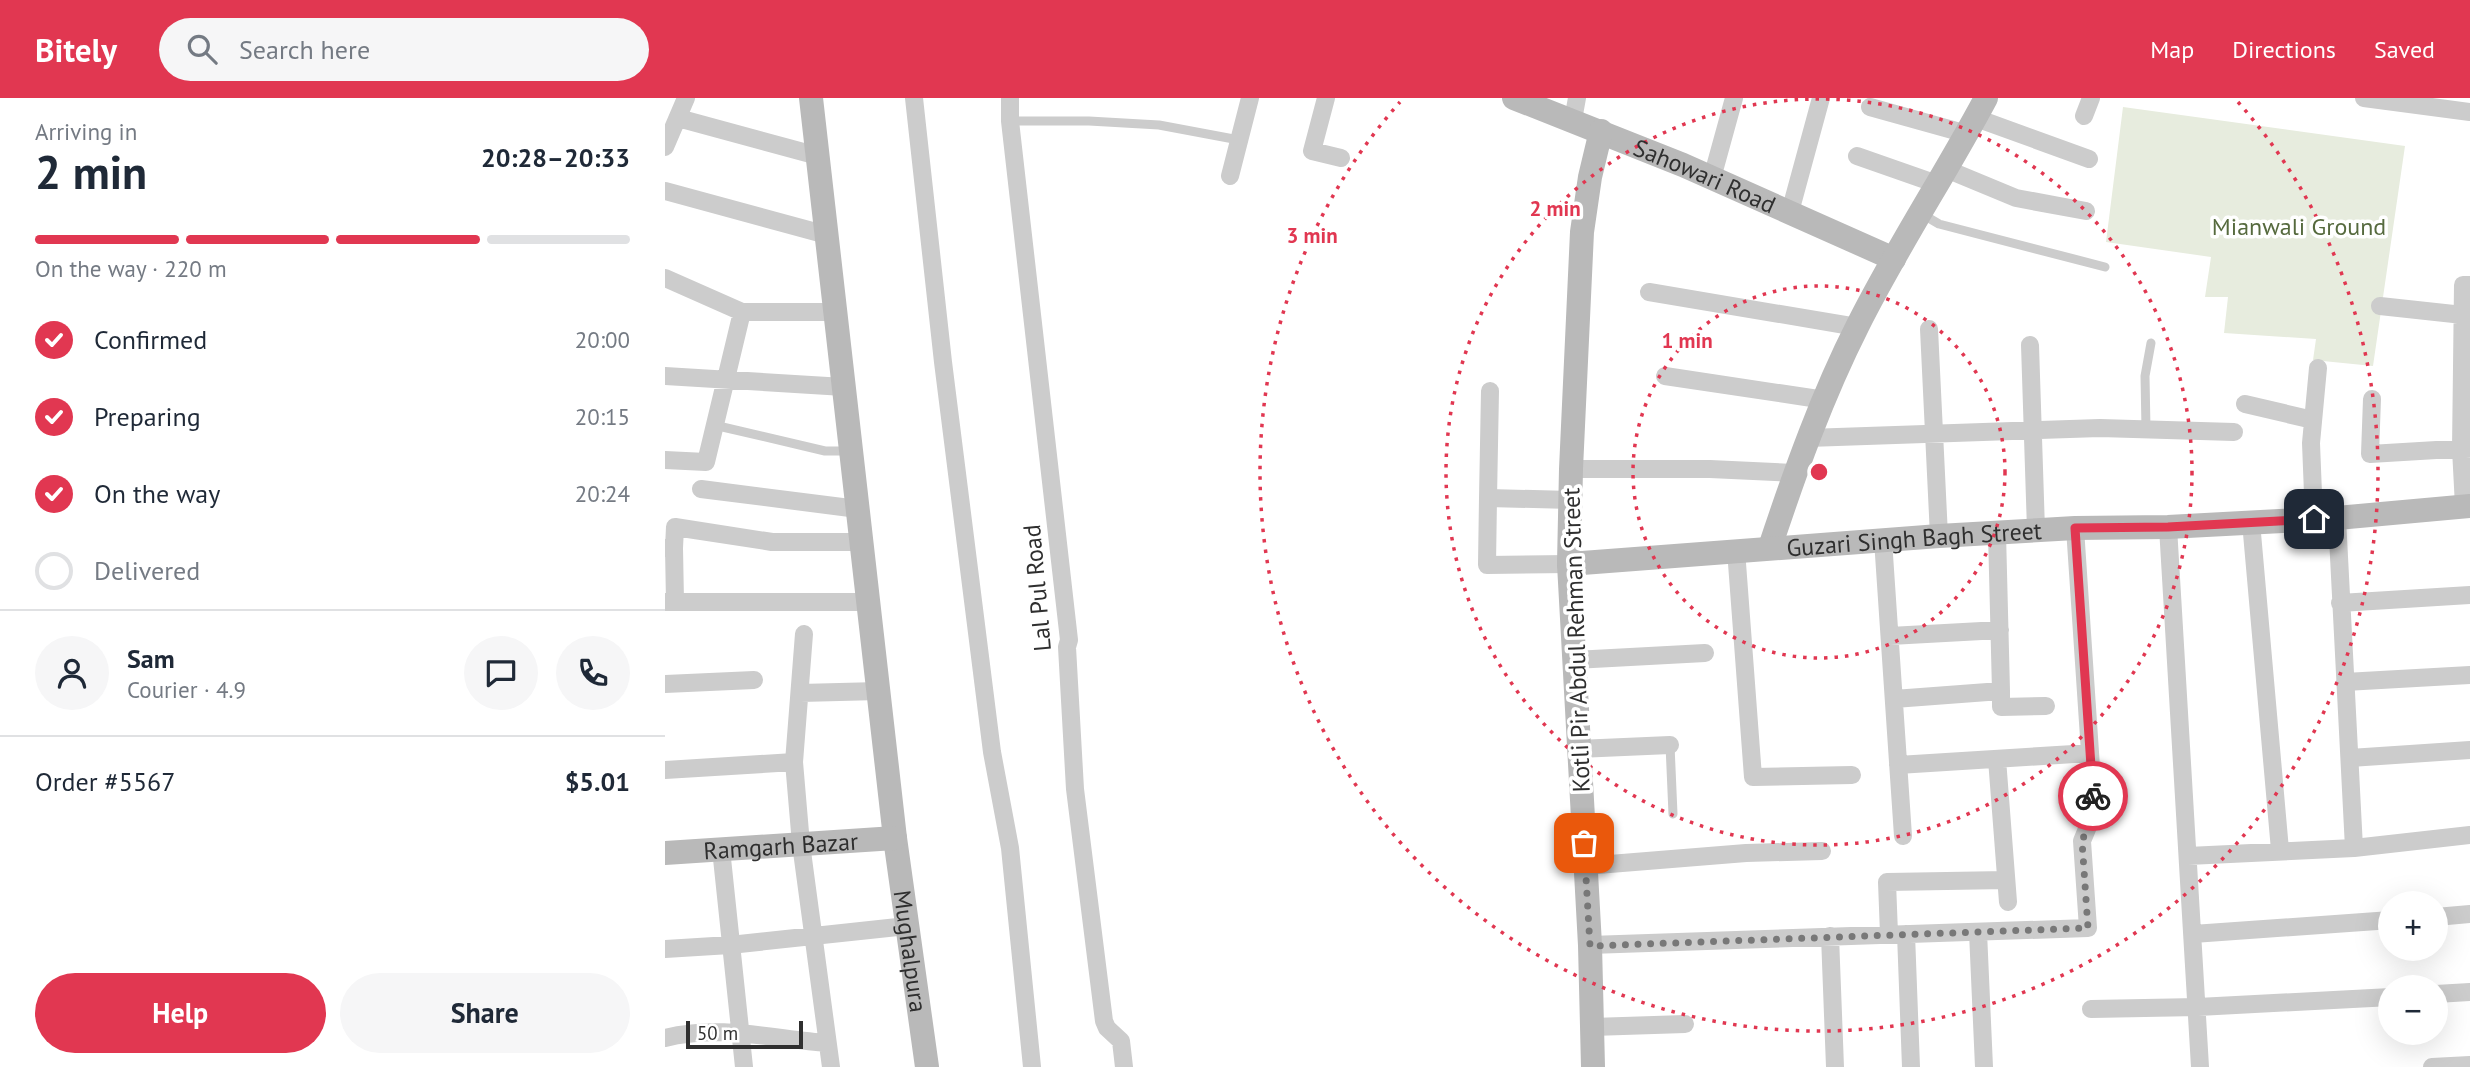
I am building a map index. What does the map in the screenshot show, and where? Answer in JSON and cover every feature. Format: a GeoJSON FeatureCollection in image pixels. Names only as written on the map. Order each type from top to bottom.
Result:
{"type":"FeatureCollection","features":[{"type":"Feature","properties":{"kind":"street"},"geometry":{"type":"LineString","coordinates":[[665,147],[686,98]]}},
{"type":"Feature","properties":{"kind":"street","name":"Mughalpura"},"geometry":{"type":"LineString","coordinates":[[811,98],[895,838],[927,1067]]}},
{"type":"Feature","properties":{"kind":"street"},"geometry":{"type":"LineString","coordinates":[[914,98],[943,362],[992,752],[1010,848],[1032,1067]]}},
{"type":"Feature","properties":{"kind":"street","name":"Lal Pul Road"},"geometry":{"type":"LineString","coordinates":[[1010,98],[1010,121],[1069,640],[1067,648],[1075,789],[1104,1021],[1107,1028],[1121,1041],[1124,1067]]}},
{"type":"Feature","properties":{"kind":"street"},"geometry":{"type":"LineString","coordinates":[[1230,176],[1250,98]]}},
{"type":"Feature","properties":{"kind":"street"},"geometry":{"type":"LineString","coordinates":[[1326,98],[1312,151],[1341,158]]}},
{"type":"Feature","properties":{"kind":"street","name":"Sahowari Road"},"geometry":{"type":"LineString","coordinates":[[1514,98],[1575,109],[1601,131],[1893,258]]}},
{"type":"Feature","properties":{"kind":"street"},"geometry":{"type":"LineString","coordinates":[[1712,178],[1734,98]]}},
{"type":"Feature","properties":{"kind":"street"},"geometry":{"type":"LineString","coordinates":[[1790,212],[1821,98]]}},
{"type":"Feature","properties":{"kind":"street"},"geometry":{"type":"LineString","coordinates":[[2084,116],[2091,98]]}},
{"type":"Feature","properties":{"kind":"street"},"geometry":{"type":"LineString","coordinates":[[2364,98],[2470,112]]}},
{"type":"Feature","properties":{"kind":"street"},"geometry":{"type":"LineString","coordinates":[[1870,107],[1976,117],[2089,159]]}},
{"type":"Feature","properties":{"kind":"street"},"geometry":{"type":"LineString","coordinates":[[1770,547],[1794,473],[1857,327],[1893,258],[1976,117]]}},
{"type":"Feature","properties":{"kind":"street"},"geometry":{"type":"LineString","coordinates":[[673,125],[818,156]]}},
{"type":"Feature","properties":{"kind":"street","name":"Kotli Pir Abdul Rehman Street"},"geometry":{"type":"LineString","coordinates":[[1593,1067],[1590,946],[1569,564],[1583,232],[1590,177],[1601,131]]}},
{"type":"Feature","properties":{"kind":"street"},"geometry":{"type":"LineString","coordinates":[[1857,156],[2015,198],[2086,211]]}},
{"type":"Feature","properties":{"kind":"street"},"geometry":{"type":"LineString","coordinates":[[665,191],[827,235]]}},
{"type":"Feature","properties":{"kind":"street"},"geometry":{"type":"LineString","coordinates":[[665,278],[742,312],[835,312]]}},
{"type":"Feature","properties":{"kind":"street"},"geometry":{"type":"LineString","coordinates":[[2467,506],[2463,285],[2470,285]]}},
{"type":"Feature","properties":{"kind":"street"},"geometry":{"type":"LineString","coordinates":[[1649,292],[1857,327]]}},
{"type":"Feature","properties":{"kind":"street"},"geometry":{"type":"LineString","coordinates":[[2380,306],[2463,315]]}},
{"type":"Feature","properties":{"kind":"street"},"geometry":{"type":"LineString","coordinates":[[665,460],[706,462],[742,312]]}},
{"type":"Feature","properties":{"kind":"street"},"geometry":{"type":"LineString","coordinates":[[1929,328],[1939,536]]}},
{"type":"Feature","properties":{"kind":"street"},"geometry":{"type":"LineString","coordinates":[[2030,345],[2036,530]]}},
{"type":"Feature","properties":{"kind":"street"},"geometry":{"type":"LineString","coordinates":[[2318,368],[2311,443],[2340,603],[2354,848]]}},
{"type":"Feature","properties":{"kind":"street"},"geometry":{"type":"LineString","coordinates":[[665,376],[844,387]]}},
{"type":"Feature","properties":{"kind":"street"},"geometry":{"type":"LineString","coordinates":[[1665,376],[1825,400]]}},
{"type":"Feature","properties":{"kind":"street"},"geometry":{"type":"LineString","coordinates":[[1490,391],[1487,565],[1569,564]]}},
{"type":"Feature","properties":{"kind":"street"},"geometry":{"type":"LineString","coordinates":[[2372,399],[2370,454],[2466,449]]}},
{"type":"Feature","properties":{"kind":"street"},"geometry":{"type":"LineString","coordinates":[[2245,404],[2313,420]]}},
{"type":"Feature","properties":{"kind":"street"},"geometry":{"type":"LineString","coordinates":[[1808,438],[2146,429],[2234,432]]}},
{"type":"Feature","properties":{"kind":"street"},"geometry":{"type":"LineString","coordinates":[[1571,469],[1710,469],[1794,473]]}},
{"type":"Feature","properties":{"kind":"street"},"geometry":{"type":"LineString","coordinates":[[701,489],[858,509]]}},
{"type":"Feature","properties":{"kind":"street"},"geometry":{"type":"LineString","coordinates":[[1489,498],[1570,500]]}},
{"type":"Feature","properties":{"kind":"street","name":"Guzari Singh Bagh Street"},"geometry":{"type":"LineString","coordinates":[[1569,564],[1939,536],[2075,528],[2251,523],[2467,506]]}},
{"type":"Feature","properties":{"kind":"street"},"geometry":{"type":"LineString","coordinates":[[2251,523],[2280,850]]}},
{"type":"Feature","properties":{"kind":"street"},"geometry":{"type":"LineString","coordinates":[[862,542],[772,542],[675,527],[670,548],[670,602],[868,602]]}},
{"type":"Feature","properties":{"kind":"street"},"geometry":{"type":"LineString","coordinates":[[2168,527],[2200,1067]]}},
{"type":"Feature","properties":{"kind":"street"},"geometry":{"type":"LineString","coordinates":[[1590,946],[2088,928],[2082,841],[2094,812],[2075,528]]}},
{"type":"Feature","properties":{"kind":"street"},"geometry":{"type":"LineString","coordinates":[[1997,533],[2001,707],[2046,706]]}},
{"type":"Feature","properties":{"kind":"street"},"geometry":{"type":"LineString","coordinates":[[1883,540],[1903,836]]}},
{"type":"Feature","properties":{"kind":"street"},"geometry":{"type":"LineString","coordinates":[[1736,550],[1753,777],[1852,775]]}},
{"type":"Feature","properties":{"kind":"street"},"geometry":{"type":"LineString","coordinates":[[2340,603],[2470,595]]}},
{"type":"Feature","properties":{"kind":"street"},"geometry":{"type":"LineString","coordinates":[[1889,636],[2000,630]]}},
{"type":"Feature","properties":{"kind":"street"},"geometry":{"type":"LineString","coordinates":[[804,634],[795,762],[801,844],[831,1067]]}},
{"type":"Feature","properties":{"kind":"street"},"geometry":{"type":"LineString","coordinates":[[1574,660],[1705,653]]}},
{"type":"Feature","properties":{"kind":"street"},"geometry":{"type":"LineString","coordinates":[[2345,682],[2470,675]]}},
{"type":"Feature","properties":{"kind":"street"},"geometry":{"type":"LineString","coordinates":[[665,684],[754,680]]}},
{"type":"Feature","properties":{"kind":"street"},"geometry":{"type":"LineString","coordinates":[[800,693],[879,691]]}},
{"type":"Feature","properties":{"kind":"street"},"geometry":{"type":"LineString","coordinates":[[1894,699],[2001,691]]}},
{"type":"Feature","properties":{"kind":"street"},"geometry":{"type":"LineString","coordinates":[[1579,750],[1670,745]]}},
{"type":"Feature","properties":{"kind":"street"},"geometry":{"type":"LineString","coordinates":[[2350,758],[2470,750]]}},
{"type":"Feature","properties":{"kind":"street"},"geometry":{"type":"LineString","coordinates":[[1898,765],[2090,753]]}},
{"type":"Feature","properties":{"kind":"street"},"geometry":{"type":"LineString","coordinates":[[1997,759],[2008,902]]}},
{"type":"Feature","properties":{"kind":"street"},"geometry":{"type":"LineString","coordinates":[[665,770],[795,762]]}},
{"type":"Feature","properties":{"kind":"street"},"geometry":{"type":"LineString","coordinates":[[2188,856],[2354,848],[2470,835]]}},
{"type":"Feature","properties":{"kind":"street","name":"Ramgarh Bazar"},"geometry":{"type":"LineString","coordinates":[[665,853],[895,838]]}},
{"type":"Feature","properties":{"kind":"street"},"geometry":{"type":"LineString","coordinates":[[721,849],[744,1067]]}},
{"type":"Feature","properties":{"kind":"street"},"geometry":{"type":"LineString","coordinates":[[1585,866],[1746,853],[1822,851]]}},
{"type":"Feature","properties":{"kind":"street"},"geometry":{"type":"LineString","coordinates":[[1911,1067],[1898,934],[1887,882],[2006,880]]}},
{"type":"Feature","properties":{"kind":"street"},"geometry":{"type":"LineString","coordinates":[[2448,916],[2470,914]]}},
{"type":"Feature","properties":{"kind":"street"},"geometry":{"type":"LineString","coordinates":[[2193,934],[2378,921]]}},
{"type":"Feature","properties":{"kind":"street"},"geometry":{"type":"LineString","coordinates":[[665,949],[730,945],[907,926]]}},
{"type":"Feature","properties":{"kind":"street"},"geometry":{"type":"LineString","coordinates":[[1978,932],[1984,1067]]}},
{"type":"Feature","properties":{"kind":"street"},"geometry":{"type":"LineString","coordinates":[[1830,936],[1835,1067]]}},
{"type":"Feature","properties":{"kind":"street"},"geometry":{"type":"LineString","coordinates":[[2448,993],[2470,992]]}},
{"type":"Feature","properties":{"kind":"street"},"geometry":{"type":"LineString","coordinates":[[2091,1009],[2198,1007],[2378,997]]}},
{"type":"Feature","properties":{"kind":"street"},"geometry":{"type":"LineString","coordinates":[[1592,1027],[1685,1024]]}},
{"type":"Feature","properties":{"kind":"street"},"geometry":{"type":"LineString","coordinates":[[665,1038],[717,1032],[827,1042]]}},
{"type":"Feature","properties":{"kind":"street"},"geometry":{"type":"LineString","coordinates":[[2432,1067],[2470,1065]]}},
{"type":"Feature","properties":{"kind":"lane"},"geometry":{"type":"LineString","coordinates":[[1010,121],[1089,121],[1159,125],[1239,139]]}},
{"type":"Feature","properties":{"kind":"lane"},"geometry":{"type":"LineString","coordinates":[[1920,213],[1939,224],[2105,267]]}},
{"type":"Feature","properties":{"kind":"lane"},"geometry":{"type":"LineString","coordinates":[[2146,429],[2145,376],[2151,343]]}},
{"type":"Feature","properties":{"kind":"lane"},"geometry":{"type":"LineString","coordinates":[[715,425],[825,451],[851,452]]}},
{"type":"Feature","properties":{"kind":"lane"},"geometry":{"type":"LineString","coordinates":[[1670,745],[1673,814]]}},
{"type":"Feature","properties":{"kind":"green space","name":"Mianwali Ground"},"geometry":{"type":"Polygon","coordinates":[[[2123,107],[2405,146],[2373,366],[2313,360],[2316,339],[2224,333],[2228,297],[2205,297],[2211,257],[2106,242],[2123,107]]]}},
{"type":"Feature","properties":{"kind":"way so far"},"geometry":{"type":"LineString","coordinates":[[1584,843],[1590,946],[2088,928],[2082,841],[2094,812],[2093,796]]}},
{"type":"Feature","properties":{"kind":"route"},"geometry":{"type":"LineString","coordinates":[[2093,796],[2075,528],[2168,527],[2314,519]]}}]}
